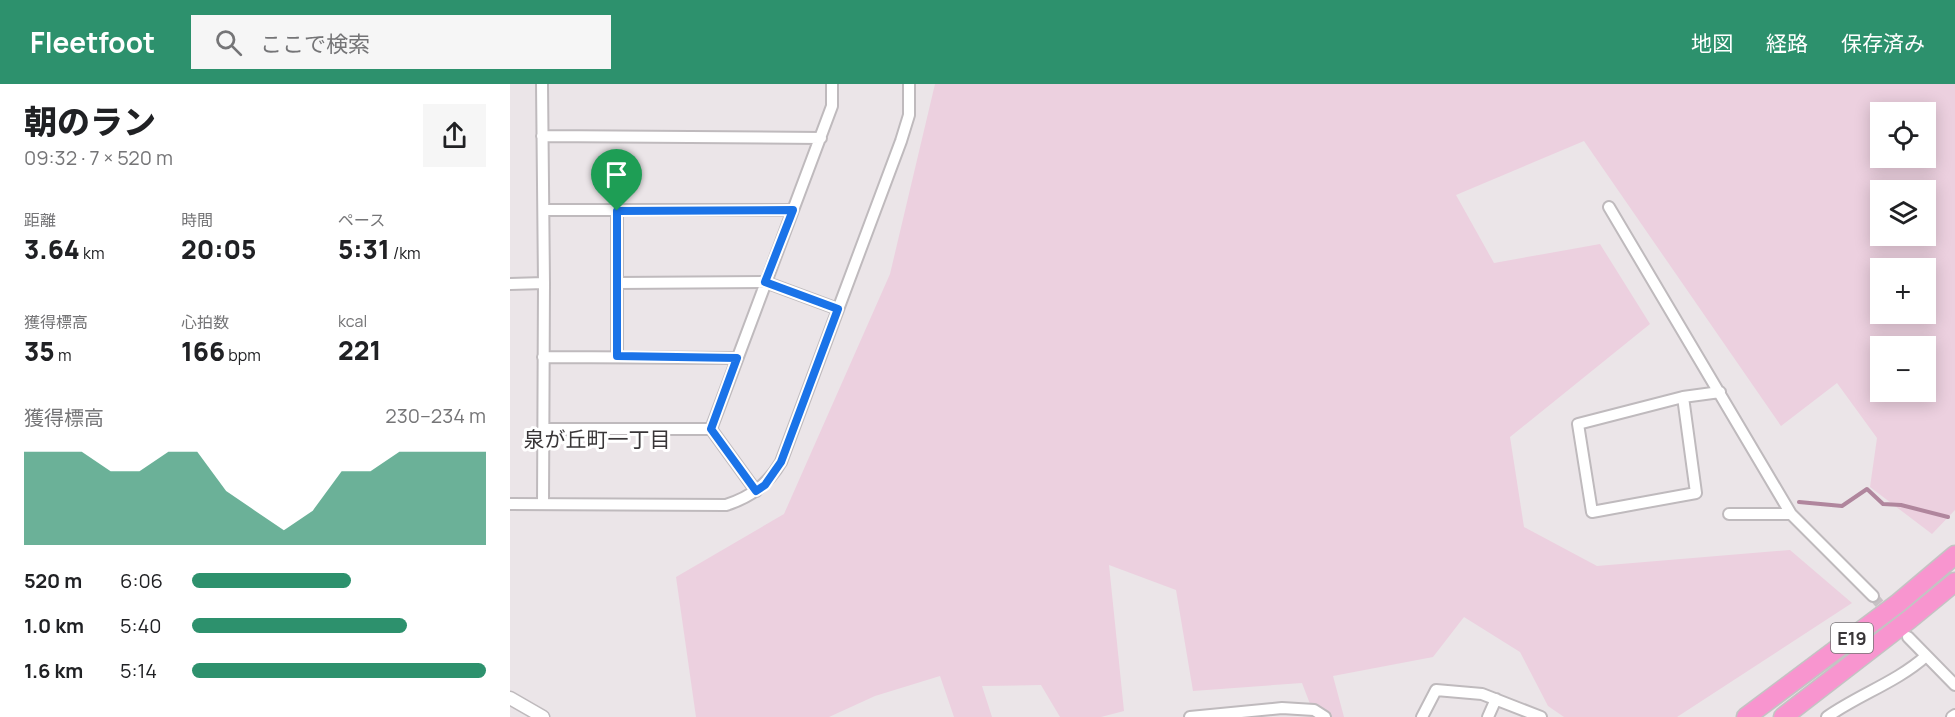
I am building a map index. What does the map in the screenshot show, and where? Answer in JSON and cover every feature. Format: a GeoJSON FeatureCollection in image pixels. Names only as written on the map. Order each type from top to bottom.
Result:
{"type":"FeatureCollection","features":[{"type":"Feature","properties":{"kind":"highway","name":"E19"},"geometry":{"type":"LineString","coordinates":[[1746,717],[1897,604],[1955,555]]}},
{"type":"Feature","properties":{"kind":"highway","name":"E19"},"geometry":{"type":"LineString","coordinates":[[1783,717],[1955,582]]}},
{"type":"Feature","properties":{"kind":"street"},"geometry":{"type":"LineString","coordinates":[[542,84],[543,504]]}},
{"type":"Feature","properties":{"kind":"street"},"geometry":{"type":"LineString","coordinates":[[711,429],[821,138],[832,106],[832,84]]}},
{"type":"Feature","properties":{"kind":"street"},"geometry":{"type":"LineString","coordinates":[[510,504],[726,505],[740,500],[765,485],[781,462],[909,115],[909,84]]}},
{"type":"Feature","properties":{"kind":"street"},"geometry":{"type":"LineString","coordinates":[[542,136],[821,138]]}},
{"type":"Feature","properties":{"kind":"street"},"geometry":{"type":"LineString","coordinates":[[1609,207],[1791,514],[1873,596]]}},
{"type":"Feature","properties":{"kind":"street"},"geometry":{"type":"LineString","coordinates":[[544,210],[793,210]]}},
{"type":"Feature","properties":{"kind":"street"},"geometry":{"type":"LineString","coordinates":[[617,211],[617,356]]}},
{"type":"Feature","properties":{"kind":"street"},"geometry":{"type":"LineString","coordinates":[[617,283],[765,282],[838,309]]}},
{"type":"Feature","properties":{"kind":"street"},"geometry":{"type":"LineString","coordinates":[[510,284],[544,283]]}},
{"type":"Feature","properties":{"kind":"street"},"geometry":{"type":"LineString","coordinates":[[543,357],[737,358]]}},
{"type":"Feature","properties":{"kind":"street"},"geometry":{"type":"LineString","coordinates":[[1683,397],[1696,493],[1592,512],[1578,424],[1683,397],[1720,392]]}},
{"type":"Feature","properties":{"kind":"street"},"geometry":{"type":"LineString","coordinates":[[543,429],[711,429]]}},
{"type":"Feature","properties":{"kind":"street"},"geometry":{"type":"LineString","coordinates":[[711,429],[756,491]]}},
{"type":"Feature","properties":{"kind":"street"},"geometry":{"type":"LineString","coordinates":[[1729,514],[1791,514]]}},
{"type":"Feature","properties":{"kind":"street"},"geometry":{"type":"LineString","coordinates":[[1908,637],[1955,685]]}},
{"type":"Feature","properties":{"kind":"street"},"geometry":{"type":"LineString","coordinates":[[1827,717],[1915,666],[1926,656]]}},
{"type":"Feature","properties":{"kind":"street"},"geometry":{"type":"LineString","coordinates":[[1422,717],[1436,690],[1482,694],[1541,717]]}},
{"type":"Feature","properties":{"kind":"street"},"geometry":{"type":"LineString","coordinates":[[510,698],[543,717]]}},
{"type":"Feature","properties":{"kind":"street"},"geometry":{"type":"LineString","coordinates":[[1488,717],[1496,699]]}},
{"type":"Feature","properties":{"kind":"street"},"geometry":{"type":"LineString","coordinates":[[1190,717],[1282,708],[1314,710],[1325,717]]}},
{"type":"Feature","properties":{"kind":"shaded area"},"geometry":{"type":"Polygon","coordinates":[[[935,84],[1955,84],[1955,510],[1932,534],[1870,487],[1877,438],[1837,383],[1781,426],[1584,141],[1456,195],[1494,263],[1600,244],[1650,324],[1510,437],[1524,527],[1597,566],[1790,550],[1852,603],[1677,717],[1564,717],[1548,706],[1520,652],[1464,617],[1433,657],[1333,676],[1344,717],[1315,717],[1302,683],[1193,691],[1176,590],[1109,565],[1124,711],[1101,717],[1060,717],[1041,685],[982,686],[992,717],[954,717],[940,676],[875,696],[829,717],[696,717],[676,577],[784,514],[890,274],[935,84]]]}},
{"type":"Feature","properties":{"kind":"waterway"},"geometry":{"type":"LineString","coordinates":[[1799,502],[1842,506],[1867,489],[1883,504],[1901,505],[1948,517]]}},
{"type":"Feature","properties":{"kind":"tunnel"},"geometry":{"type":"LineString","coordinates":[[1873,596],[1890,616]]}},
{"type":"Feature","properties":{"kind":"district","name":"泉が丘町一丁目"},"geometry":{"type":"Point","coordinates":[597,439]}},
{"type":"Feature","properties":{"kind":"route"},"geometry":{"type":"LineString","coordinates":[[793,210],[765,282],[838,309],[781,462],[765,485],[756,491],[711,429],[737,358],[617,356],[617,211],[793,210]]}}]}
